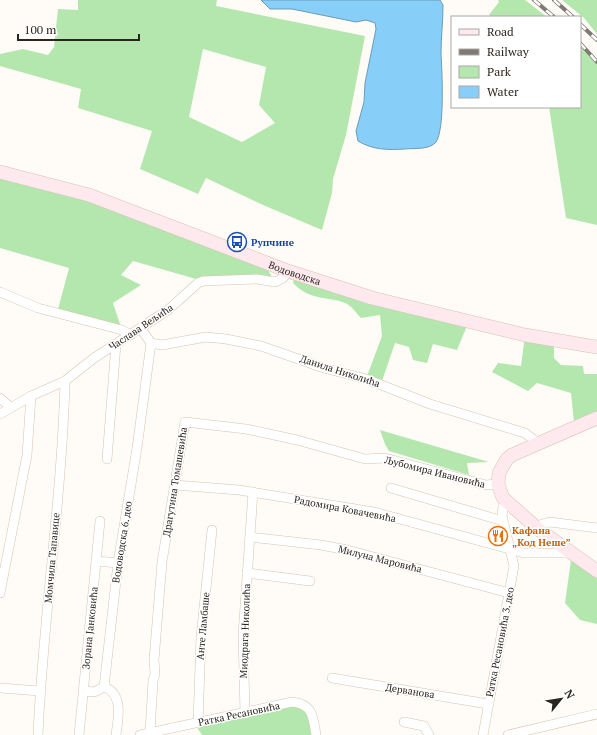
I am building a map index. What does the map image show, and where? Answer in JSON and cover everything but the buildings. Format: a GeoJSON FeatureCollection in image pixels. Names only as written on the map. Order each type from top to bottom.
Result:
{"type":"FeatureCollection","features":[{"type":"Feature","properties":{"kind":"main road","name":"Водоводска"},"geometry":{"type":"LineString","coordinates":[[0,172],[89,195],[288,271],[372,298],[525,335],[597,347]]}},
{"type":"Feature","properties":{"kind":"main road"},"geometry":{"type":"LineString","coordinates":[[597,418],[520,451],[507,459],[499,473],[498,484],[501,494],[507,502],[538,529],[597,571]]}},
{"type":"Feature","properties":{"kind":"street","name":"Часлава Вељића"},"geometry":{"type":"LineString","coordinates":[[0,414],[31,396],[65,381],[94,358],[132,335],[168,310],[198,283],[203,281],[251,280],[275,282],[282,279],[288,271]]}},
{"type":"Feature","properties":{"kind":"street"},"geometry":{"type":"LineString","coordinates":[[0,292],[38,308],[122,330],[132,335]]}},
{"type":"Feature","properties":{"kind":"street"},"geometry":{"type":"LineString","coordinates":[[141,329],[150,343]]}},
{"type":"Feature","properties":{"kind":"street","name":"Данила Николића"},"geometry":{"type":"LineString","coordinates":[[150,343],[162,345],[206,338],[247,342],[276,350],[324,368],[381,384],[430,404],[525,433],[538,443]]}},
{"type":"Feature","properties":{"kind":"street","name":"Водоводска 6. део"},"geometry":{"type":"LineString","coordinates":[[104,687],[118,563],[137,448],[150,343]]}},
{"type":"Feature","properties":{"kind":"street"},"geometry":{"type":"LineString","coordinates":[[107,459],[116,344]]}},
{"type":"Feature","properties":{"kind":"street","name":"Момчила Тапавице"},"geometry":{"type":"LineString","coordinates":[[38,735],[40,692],[62,454],[65,381]]}},
{"type":"Feature","properties":{"kind":"street"},"geometry":{"type":"LineString","coordinates":[[0,593],[26,463],[31,396]]}},
{"type":"Feature","properties":{"kind":"street"},"geometry":{"type":"LineString","coordinates":[[0,398],[10,407]]}},
{"type":"Feature","properties":{"kind":"street","name":"Драгутина Томашевића"},"geometry":{"type":"LineString","coordinates":[[150,733],[151,698],[155,674],[154,660],[162,562],[185,422],[246,429],[297,440],[358,457],[373,459]]}},
{"type":"Feature","properties":{"kind":"street","name":"Љубомира Ивановића"},"geometry":{"type":"LineString","coordinates":[[373,459],[385,458],[486,485],[498,484]]}},
{"type":"Feature","properties":{"kind":"street","name":"Радомира Ковачевића"},"geometry":{"type":"LineString","coordinates":[[175,485],[216,487],[253,492],[374,512],[511,549]]}},
{"type":"Feature","properties":{"kind":"street"},"geometry":{"type":"LineString","coordinates":[[391,488],[503,521]]}},
{"type":"Feature","properties":{"kind":"street","name":"Миодрага Николића"},"geometry":{"type":"LineString","coordinates":[[245,713],[243,635],[253,492]]}},
{"type":"Feature","properties":{"kind":"street","name":"Ратка Ресановића 3. део"},"geometry":{"type":"LineString","coordinates":[[483,735],[514,566],[503,521],[502,511],[507,502]]}},
{"type":"Feature","properties":{"kind":"street","name":"Зорана Јанковића"},"geometry":{"type":"LineString","coordinates":[[79,735],[100,521]]}},
{"type":"Feature","properties":{"kind":"street"},"geometry":{"type":"LineString","coordinates":[[538,529],[546,522],[597,528]]}},
{"type":"Feature","properties":{"kind":"street","name":"Анте Ламбаше"},"geometry":{"type":"LineString","coordinates":[[198,723],[201,637],[212,530]]}},
{"type":"Feature","properties":{"kind":"street","name":"Милуна Маровића"},"geometry":{"type":"LineString","coordinates":[[250,537],[321,545],[347,550],[509,593]]}},
{"type":"Feature","properties":{"kind":"street"},"geometry":{"type":"LineString","coordinates":[[511,549],[532,554],[572,553]]}},
{"type":"Feature","properties":{"kind":"street"},"geometry":{"type":"LineString","coordinates":[[97,561],[118,563]]}},
{"type":"Feature","properties":{"kind":"street","name":"Миодрага Николића"},"geometry":{"type":"LineString","coordinates":[[247,573],[310,581]]}},
{"type":"Feature","properties":{"kind":"street","name":"Дерванова"},"geometry":{"type":"LineString","coordinates":[[332,678],[488,704]]}},
{"type":"Feature","properties":{"kind":"street"},"geometry":{"type":"LineString","coordinates":[[84,691],[94,692],[104,687],[112,692],[118,705],[116,735]]}},
{"type":"Feature","properties":{"kind":"street"},"geometry":{"type":"LineString","coordinates":[[0,688],[40,692]]}},
{"type":"Feature","properties":{"kind":"street","name":"Ратка Ресановића"},"geometry":{"type":"LineString","coordinates":[[140,735],[292,702],[301,703],[306,706],[312,715],[316,735]]}},
{"type":"Feature","properties":{"kind":"street"},"geometry":{"type":"LineString","coordinates":[[508,735],[597,714]]}},
{"type":"Feature","properties":{"kind":"street"},"geometry":{"type":"LineString","coordinates":[[404,722],[424,726],[429,735]]}},
{"type":"Feature","properties":{"kind":"green space"},"geometry":{"type":"Polygon","coordinates":[[[78,0],[217,0],[216,6],[365,36],[346,135],[333,179],[332,193],[322,230],[263,205],[206,178],[198,194],[140,169],[152,131],[78,108],[81,89],[0,66],[0,54],[23,49],[48,55],[54,47],[58,9],[78,10],[78,0]],[[203,49],[189,117],[242,142],[275,123],[259,105],[266,67],[203,49]]]}},
{"type":"Feature","properties":{"kind":"green space"},"geometry":{"type":"Polygon","coordinates":[[[498,0],[525,0],[546,16],[489,15],[499,2],[498,0]]]}},
{"type":"Feature","properties":{"kind":"green space"},"geometry":{"type":"Polygon","coordinates":[[[562,0],[597,0],[597,34],[584,18],[562,0]]]}},
{"type":"Feature","properties":{"kind":"green space"},"geometry":{"type":"Polygon","coordinates":[[[581,47],[597,62],[597,225],[566,218],[549,108],[581,108],[581,47]]]}},
{"type":"Feature","properties":{"kind":"green space"},"geometry":{"type":"Polygon","coordinates":[[[0,172],[32,180],[262,260],[275,282],[203,281],[133,261],[121,275],[141,285],[113,303],[122,330],[57,313],[69,268],[0,248],[0,172]]]}},
{"type":"Feature","properties":{"kind":"green space"},"geometry":{"type":"Polygon","coordinates":[[[295,274],[469,321],[457,350],[433,344],[427,363],[413,360],[409,347],[395,343],[381,384],[366,379],[382,336],[380,315],[361,318],[345,303],[306,293],[293,283],[295,274]]]}},
{"type":"Feature","properties":{"kind":"green space"},"geometry":{"type":"Polygon","coordinates":[[[525,335],[554,340],[554,358],[561,365],[583,366],[584,374],[597,374],[597,413],[574,422],[571,393],[537,383],[528,391],[492,372],[498,363],[521,366],[525,335]]]}},
{"type":"Feature","properties":{"kind":"green space"},"geometry":{"type":"Polygon","coordinates":[[[380,430],[489,462],[467,463],[469,475],[389,451],[380,430]]]}},
{"type":"Feature","properties":{"kind":"green space"},"geometry":{"type":"Polygon","coordinates":[[[572,553],[597,571],[597,624],[580,620],[565,603],[572,553]]]}},
{"type":"Feature","properties":{"kind":"green space"},"geometry":{"type":"Polygon","coordinates":[[[292,702],[306,706],[316,735],[202,735],[196,726],[162,735],[155,735],[292,702]]]}},
{"type":"Feature","properties":{"kind":"water"},"geometry":{"type":"Polygon","coordinates":[[[261,0],[440,0],[443,5],[441,54],[442,113],[439,135],[436,142],[433,145],[426,147],[380,149],[358,141],[356,131],[364,102],[365,83],[376,29],[375,23],[366,20],[356,22],[292,9],[270,9],[261,0]]]}},
{"type":"Feature","properties":{"kind":"railway"},"geometry":{"type":"LineString","coordinates":[[534,0],[553,16]]}},
{"type":"Feature","properties":{"kind":"railway"},"geometry":{"type":"LineString","coordinates":[[554,0],[572,16]]}},
{"type":"Feature","properties":{"kind":"railway"},"geometry":{"type":"LineString","coordinates":[[581,25],[597,40]]}},
{"type":"Feature","properties":{"kind":"railway"},"geometry":{"type":"LineString","coordinates":[[581,44],[597,62]]}},
{"type":"Feature","properties":{"kind":"place","name":"Рупчине"},"geometry":{"type":"Point","coordinates":[237,242]}},
{"type":"Feature","properties":{"kind":"place","name":"Кафана „Код Неше”"},"geometry":{"type":"Point","coordinates":[498,536]}}]}
